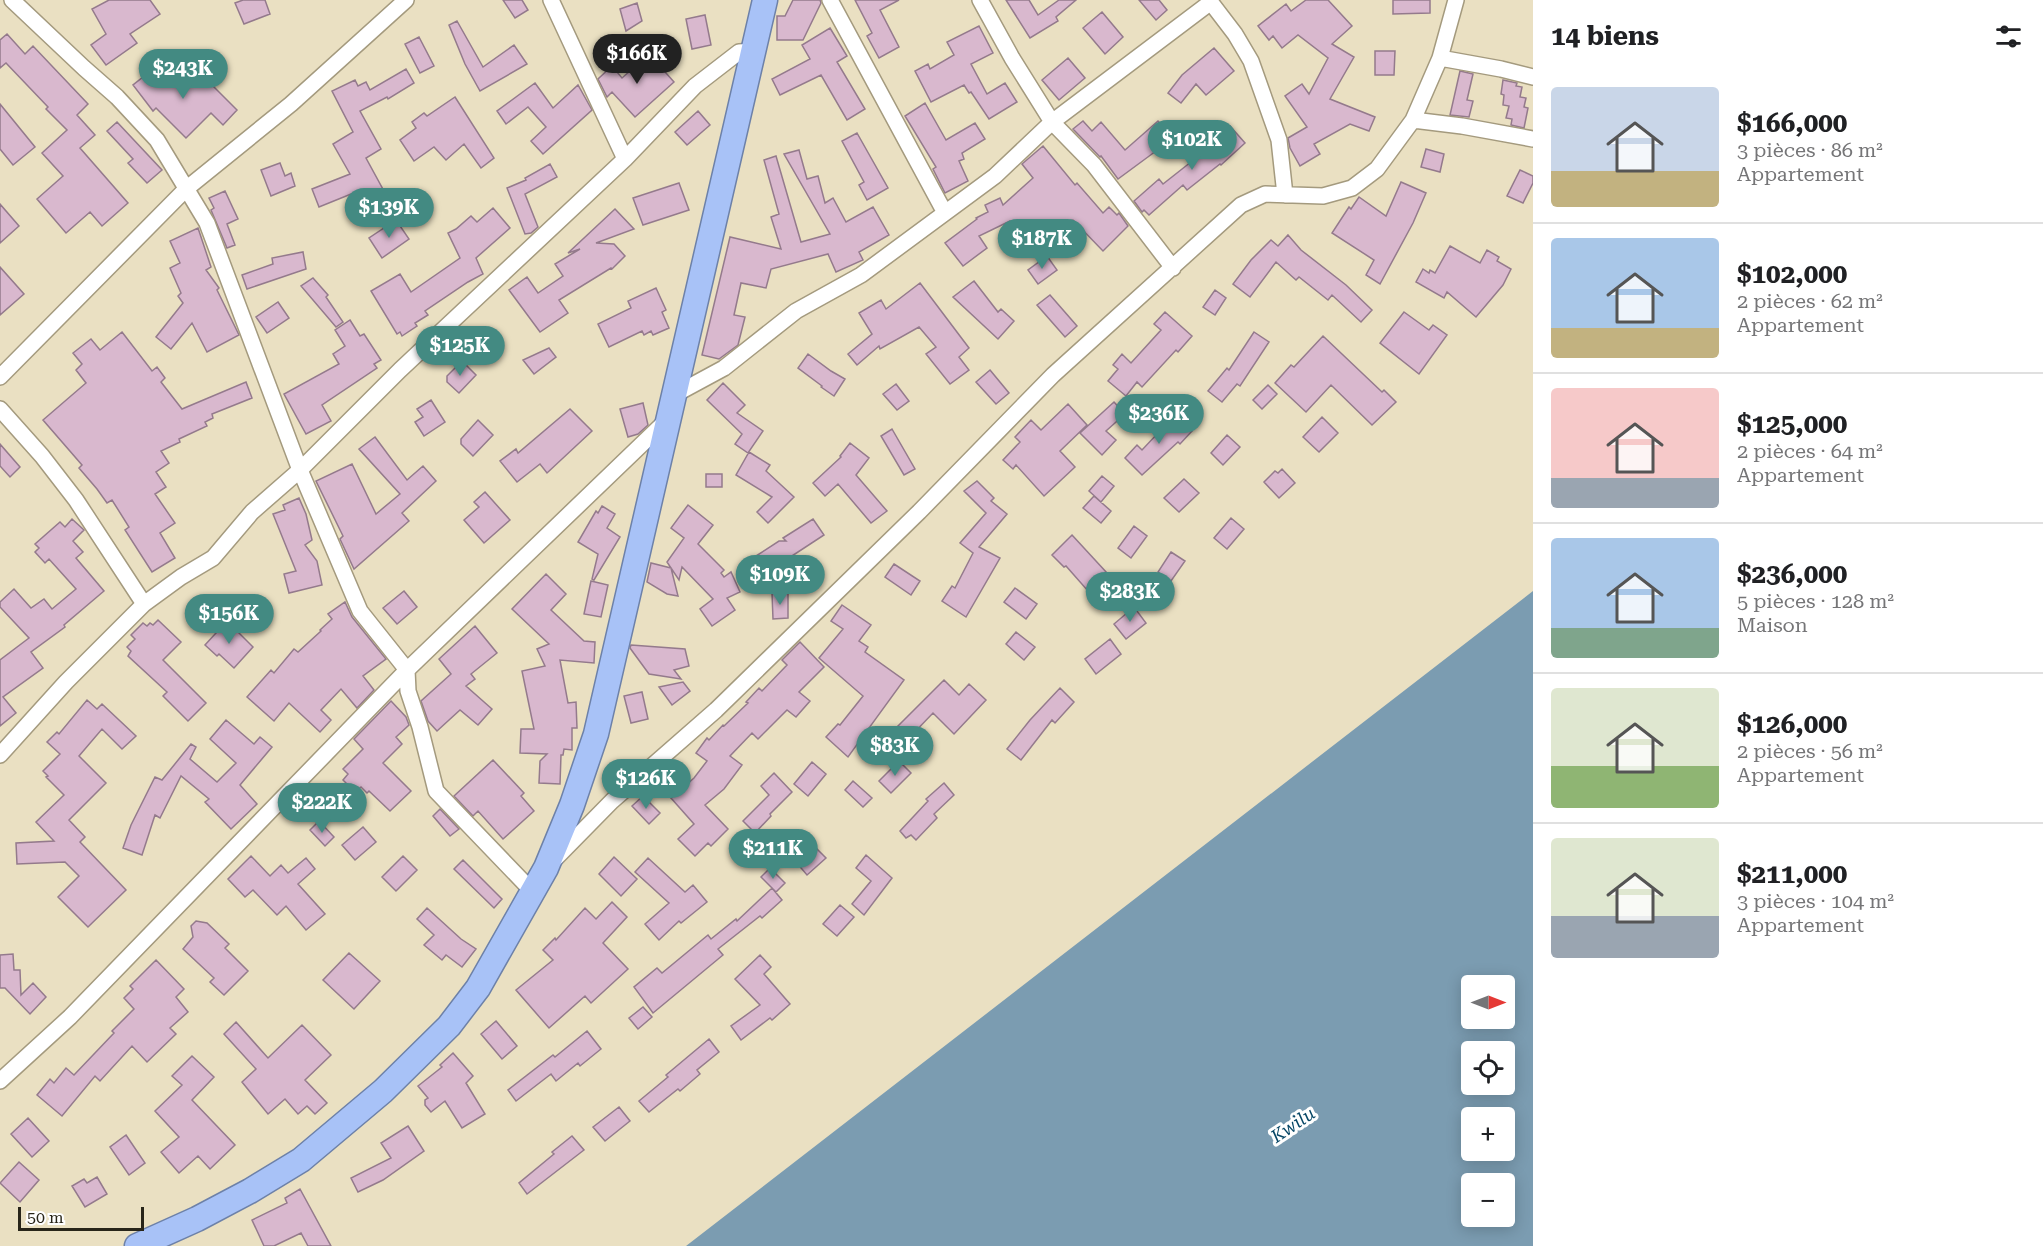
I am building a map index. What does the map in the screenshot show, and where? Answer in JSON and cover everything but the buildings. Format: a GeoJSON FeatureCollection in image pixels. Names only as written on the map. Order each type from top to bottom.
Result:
{"type":"FeatureCollection","features":[{"type":"Feature","properties":{"kind":"highway"},"geometry":{"type":"LineString","coordinates":[[137,1246],[239,1197],[301,1160],[383,1091],[449,1026],[478,988],[546,868],[572,805],[596,734],[765,0]]}},
{"type":"Feature","properties":{"kind":"street"},"geometry":{"type":"LineString","coordinates":[[0,3],[4,0]]}},
{"type":"Feature","properties":{"kind":"street"},"geometry":{"type":"LineString","coordinates":[[12,0],[117,97],[157,140],[207,223],[300,470],[360,611],[407,670],[408,691],[420,727],[436,791],[532,891]]}},
{"type":"Feature","properties":{"kind":"street"},"geometry":{"type":"LineString","coordinates":[[0,377],[186,189],[291,104],[406,0]]}},
{"type":"Feature","properties":{"kind":"street"},"geometry":{"type":"LineString","coordinates":[[551,0],[625,159]]}},
{"type":"Feature","properties":{"kind":"street"},"geometry":{"type":"LineString","coordinates":[[830,0],[945,213]]}},
{"type":"Feature","properties":{"kind":"street"},"geometry":{"type":"LineString","coordinates":[[980,0],[1012,58],[1052,122],[1094,165],[1173,268]]}},
{"type":"Feature","properties":{"kind":"street"},"geometry":{"type":"LineString","coordinates":[[546,868],[612,801],[716,710],[919,512],[1053,375],[1241,205],[1265,194],[1323,196],[1353,188],[1377,169],[1413,120],[1440,58],[1456,0]]}},
{"type":"Feature","properties":{"kind":"street"},"geometry":{"type":"LineString","coordinates":[[674,395],[724,368],[796,311],[861,275],[995,176],[1052,122],[1210,1],[1235,34],[1251,61],[1279,140],[1286,195]]}},
{"type":"Feature","properties":{"kind":"street"},"geometry":{"type":"LineString","coordinates":[[0,755],[66,682],[144,604],[181,577],[213,558],[252,512],[300,470],[434,337],[625,159],[695,86],[739,52],[754,51]]}},
{"type":"Feature","properties":{"kind":"street"},"geometry":{"type":"LineString","coordinates":[[1440,58],[1533,77]]}},
{"type":"Feature","properties":{"kind":"street"},"geometry":{"type":"LineString","coordinates":[[1413,120],[1533,139]]}},
{"type":"Feature","properties":{"kind":"street"},"geometry":{"type":"LineString","coordinates":[[0,409],[42,456],[76,500],[144,604]]}},
{"type":"Feature","properties":{"kind":"street"},"geometry":{"type":"LineString","coordinates":[[0,1080],[70,1017],[407,670],[667,420]]}},
{"type":"Feature","properties":{"kind":"water","name":"Kwilu"},"geometry":{"type":"Polygon","coordinates":[[[1533,591],[1533,1246],[686,1246],[1533,591]]]}}]}
